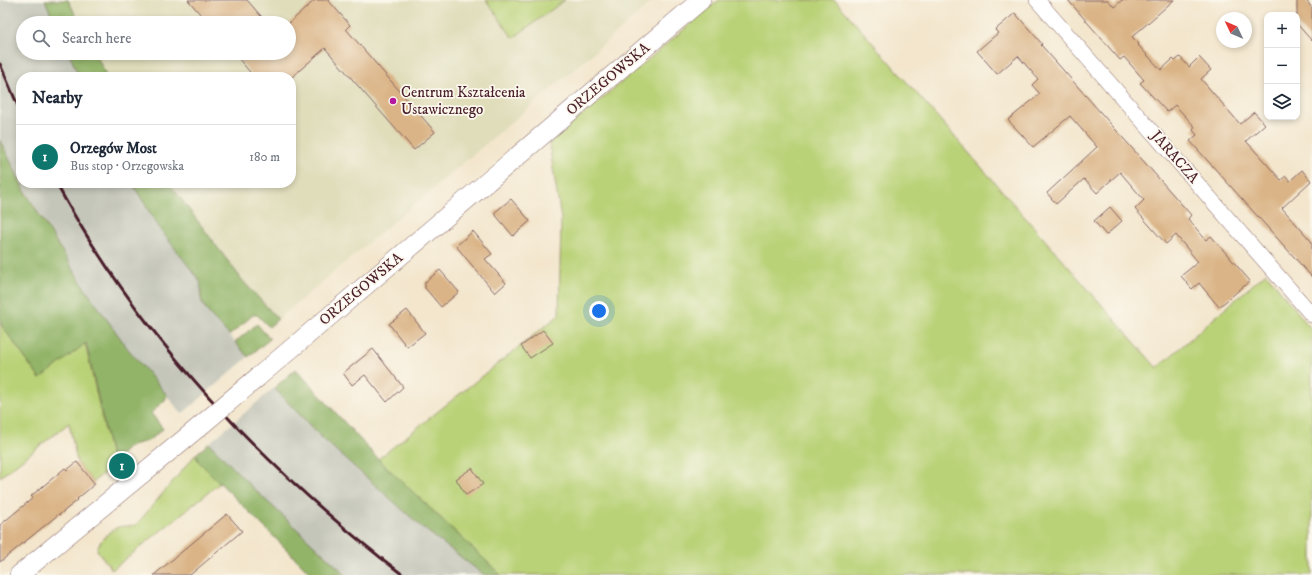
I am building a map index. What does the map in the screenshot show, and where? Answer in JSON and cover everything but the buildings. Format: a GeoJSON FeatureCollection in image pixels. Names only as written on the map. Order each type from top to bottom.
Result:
{"type":"FeatureCollection","features":[{"type":"Feature","properties":{"kind":"street","name":"ORZEGOWSKA"},"geometry":{"type":"LineString","coordinates":[[19,575],[200,427],[702,0]]}},
{"type":"Feature","properties":{"kind":"street","name":"JARACZA"},"geometry":{"type":"LineString","coordinates":[[1037,0],[1312,315]]}},
{"type":"Feature","properties":{"kind":"shaded area"},"geometry":{"type":"Polygon","coordinates":[[[0,0],[45,0],[52,16],[16,16],[16,60],[72,60],[77,72],[16,72],[16,172],[0,140],[0,0]]]}},
{"type":"Feature","properties":{"kind":"shaded area"},"geometry":{"type":"Polygon","coordinates":[[[68,0],[654,0],[577,67],[278,319],[243,281],[173,188],[296,188],[296,72],[104,72],[98,60],[296,60],[296,16],[76,16],[68,0]]]}},
{"type":"Feature","properties":{"kind":"shaded area"},"geometry":{"type":"Polygon","coordinates":[[[24,188],[135,188],[160,229],[200,281],[204,306],[248,357],[182,414],[128,349],[86,290],[24,188]]]}},
{"type":"Feature","properties":{"kind":"shaded area"},"geometry":{"type":"Polygon","coordinates":[[[274,388],[322,438],[366,478],[423,528],[484,575],[346,575],[252,487],[209,443],[274,388]]]}},
{"type":"Feature","properties":{"kind":"green space"},"geometry":{"type":"Polygon","coordinates":[[[45,0],[68,0],[76,16],[52,16],[45,0]]]}},
{"type":"Feature","properties":{"kind":"green space"},"geometry":{"type":"Polygon","coordinates":[[[486,0],[565,0],[513,38],[486,0]]]}},
{"type":"Feature","properties":{"kind":"green space"},"geometry":{"type":"Polygon","coordinates":[[[719,0],[835,0],[1157,368],[1266,273],[1312,330],[1312,575],[501,575],[378,459],[559,315],[561,219],[549,143],[719,0]]]}},
{"type":"Feature","properties":{"kind":"green space"},"geometry":{"type":"Polygon","coordinates":[[[72,60],[98,60],[104,72],[77,72],[72,60]]]}},
{"type":"Feature","properties":{"kind":"green space"},"geometry":{"type":"Polygon","coordinates":[[[0,140],[16,173],[16,188],[24,188],[86,290],[128,349],[167,395],[165,400],[151,413],[163,429],[148,441],[128,448],[117,459],[113,466],[86,343],[40,379],[0,323],[0,140]]]}},
{"type":"Feature","properties":{"kind":"green space"},"geometry":{"type":"Polygon","coordinates":[[[135,188],[173,188],[243,281],[278,319],[269,327],[257,315],[253,315],[230,335],[228,334],[213,318],[202,303],[200,281],[160,229],[135,188]]]}},
{"type":"Feature","properties":{"kind":"green space"},"geometry":{"type":"Polygon","coordinates":[[[0,323],[40,379],[85,343],[113,466],[93,482],[77,462],[69,423],[0,477],[0,323]]]}},
{"type":"Feature","properties":{"kind":"green space"},"geometry":{"type":"Polygon","coordinates":[[[257,324],[270,339],[248,357],[235,342],[257,324]]]}},
{"type":"Feature","properties":{"kind":"green space"},"geometry":{"type":"Polygon","coordinates":[[[296,369],[378,459],[501,575],[484,575],[423,528],[322,438],[274,388],[296,369]]]}},
{"type":"Feature","properties":{"kind":"green space"},"geometry":{"type":"Polygon","coordinates":[[[209,443],[252,487],[346,575],[312,575],[198,461],[196,454],[209,443]]]}},
{"type":"Feature","properties":{"kind":"green space"},"geometry":{"type":"Polygon","coordinates":[[[196,454],[198,461],[220,483],[112,570],[97,550],[101,541],[107,534],[116,528],[136,525],[196,454]]]}},
{"type":"Feature","properties":{"kind":"railway"},"geometry":{"type":"LineString","coordinates":[[0,64],[16,101]]}},
{"type":"Feature","properties":{"kind":"railway"},"geometry":{"type":"LineString","coordinates":[[59,188],[89,240],[126,294],[166,347],[209,397],[254,445],[302,491],[403,575]]}},
{"type":"Feature","properties":{"kind":"place","name":"Centrum Kształcenia Ustawicznego"},"geometry":{"type":"Point","coordinates":[393,101]}},
{"type":"Feature","properties":{"kind":"place","name":"Orzegów Most"},"geometry":{"type":"Point","coordinates":[122,466]}}]}
